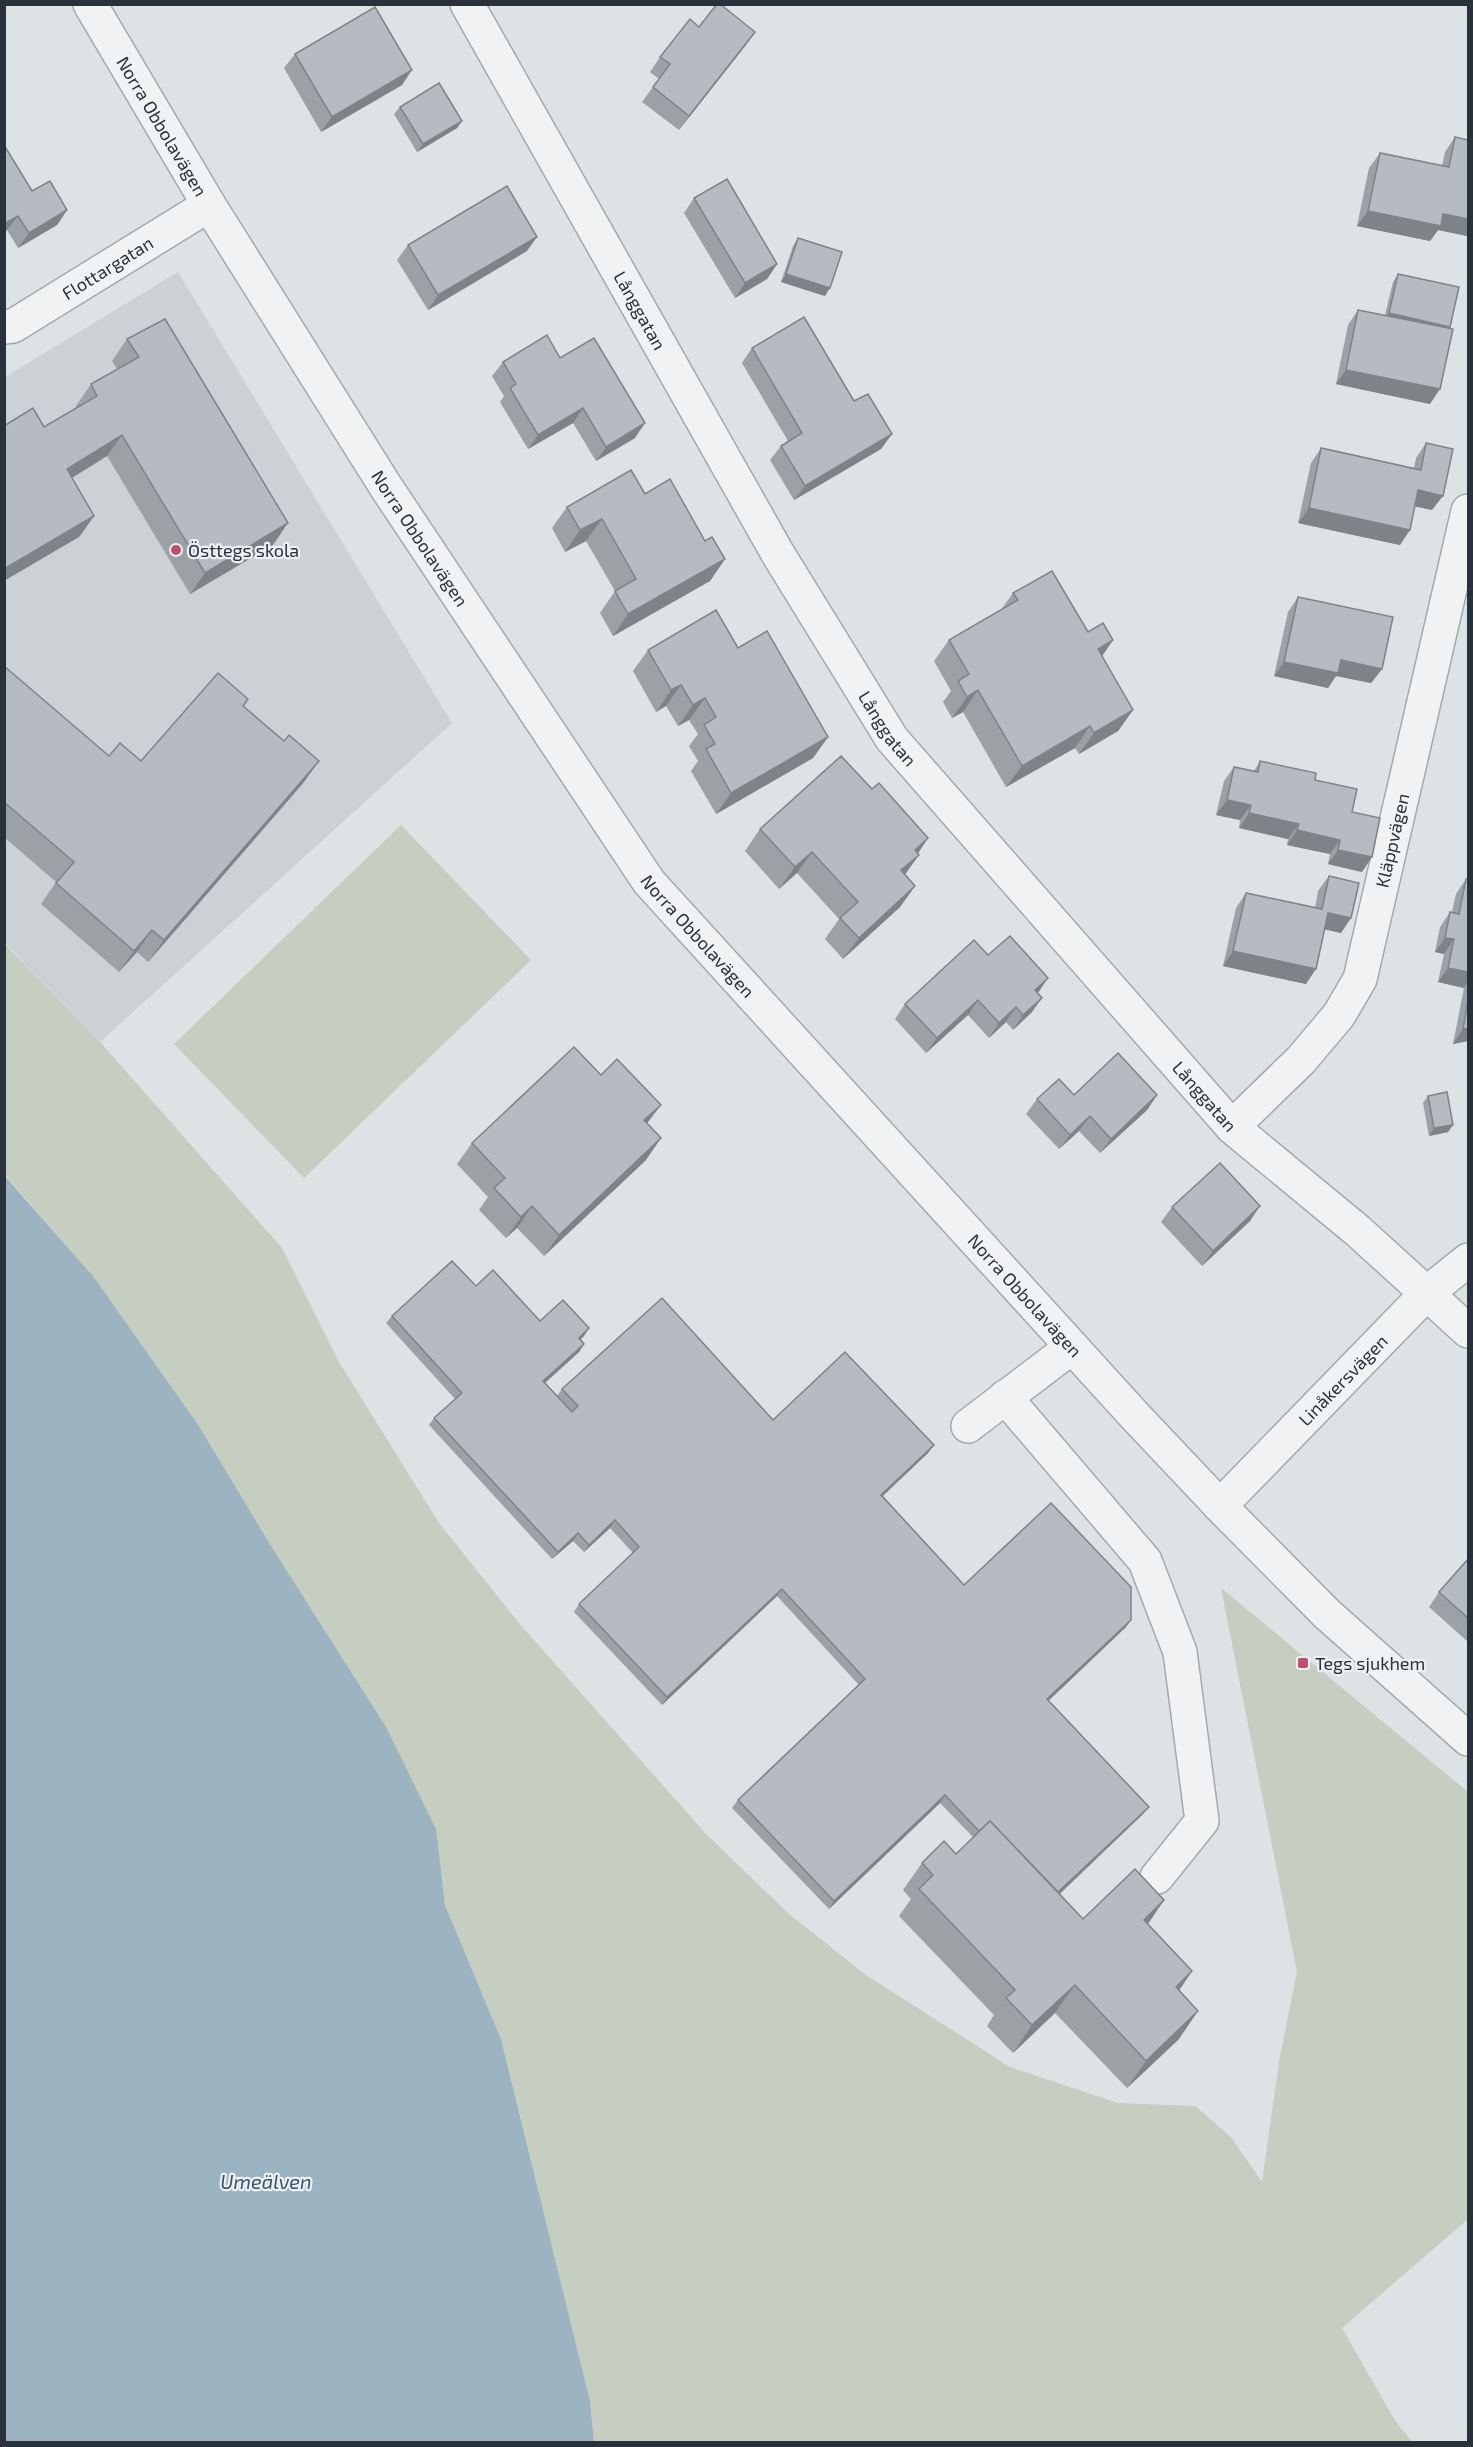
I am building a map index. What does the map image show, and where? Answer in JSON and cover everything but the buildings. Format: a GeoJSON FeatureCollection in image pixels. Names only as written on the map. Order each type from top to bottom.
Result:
{"type":"FeatureCollection","features":[{"type":"Feature","properties":{"kind":"street","name":"Norra Obbolavägen"},"geometry":{"type":"LineString","coordinates":[[90,4],[209,206],[386,487],[649,882],[1072,1347],[1221,1506],[1327,1614],[1468,1739]]}},
{"type":"Feature","properties":{"kind":"street","name":"Långgatan"},"geometry":{"type":"LineString","coordinates":[[467,4],[778,554],[892,739],[1232,1127],[1358,1230],[1468,1331]]}},
{"type":"Feature","properties":{"kind":"street","name":"Flottargatan"},"geometry":{"type":"LineString","coordinates":[[4,327],[13,326],[209,206]]}},
{"type":"Feature","properties":{"kind":"street","name":"Kläppvägen"},"geometry":{"type":"LineString","coordinates":[[1232,1127],[1301,1060],[1339,1016],[1360,979],[1468,511]]}},
{"type":"Feature","properties":{"kind":"street","name":"Linåkersvägen"},"geometry":{"type":"LineString","coordinates":[[1221,1506],[1427,1293],[1468,1260]]}},
{"type":"Feature","properties":{"kind":"street"},"geometry":{"type":"LineString","coordinates":[[968,1426],[1072,1347]]}},
{"type":"Feature","properties":{"kind":"street"},"geometry":{"type":"LineString","coordinates":[[1005,1397],[1145,1561],[1180,1652],[1202,1821],[1157,1877]]}},
{"type":"Feature","properties":{"kind":"shaded area","name":"Östtegs skola"},"geometry":{"type":"Polygon","coordinates":[[[178,272],[452,723],[100,1042],[5,943],[5,377],[178,272]]]}},
{"type":"Feature","properties":{"kind":"green space"},"geometry":{"type":"Polygon","coordinates":[[[401,825],[531,960],[304,1178],[174,1044],[401,825]]]}},
{"type":"Feature","properties":{"kind":"green space"},"geometry":{"type":"Polygon","coordinates":[[[4,943],[100,1042],[282,1248],[339,1362],[439,1523],[519,1623],[707,1835],[789,1914],[866,1975],[1010,2067],[1118,2103],[1195,2106],[1231,2137],[1262,2182],[1279,2062],[1297,1972],[1221,1588],[1468,1792],[1468,2219],[1342,2328],[1394,2419],[1412,2442],[594,2442],[590,2401],[501,2039],[445,1905],[435,1829],[197,1423],[93,1276],[5,1175],[4,943]]]}},
{"type":"Feature","properties":{"kind":"water","name":"Umeälven"},"geometry":{"type":"Polygon","coordinates":[[[4,1175],[93,1276],[197,1423],[271,1546],[386,1727],[436,1829],[445,1905],[501,2039],[590,2401],[594,2442],[5,2442],[4,1175]]]}},
{"type":"Feature","properties":{"kind":"place","name":"Östtegs skola"},"geometry":{"type":"Point","coordinates":[176,550]}},
{"type":"Feature","properties":{"kind":"place","name":"Tegs sjukhem"},"geometry":{"type":"Point","coordinates":[1303,1663]}}]}
